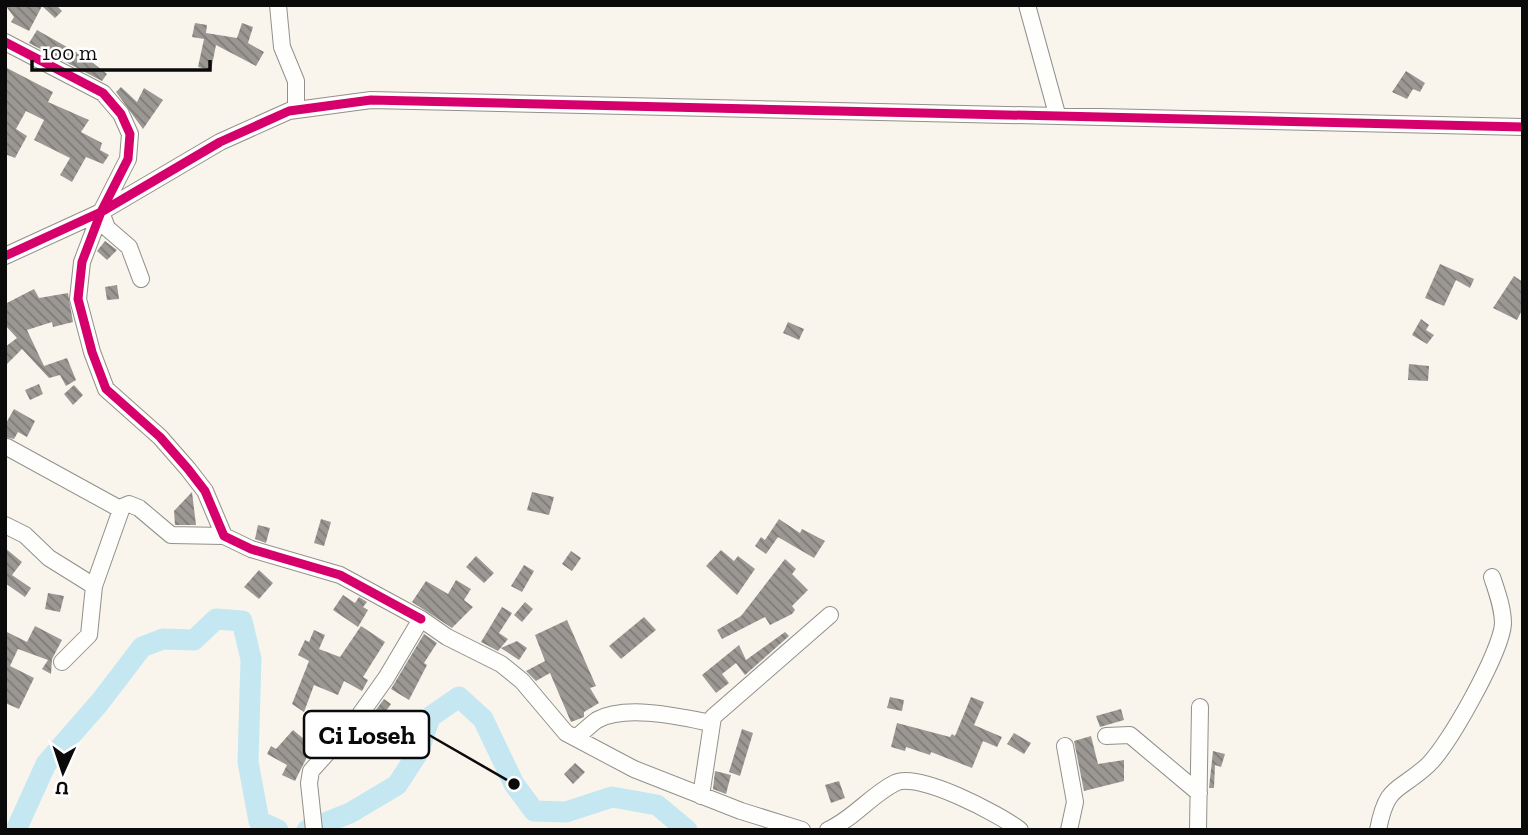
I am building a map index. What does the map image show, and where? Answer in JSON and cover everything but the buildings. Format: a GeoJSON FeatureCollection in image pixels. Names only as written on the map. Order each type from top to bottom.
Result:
{"type":"FeatureCollection","features":[{"type":"Feature","properties":{"kind":"street"},"geometry":{"type":"LineString","coordinates":[[278,5],[282,47],[296,81],[296,110]]}},
{"type":"Feature","properties":{"kind":"street"},"geometry":{"type":"LineString","coordinates":[[1027,5],[1056,114]]}},
{"type":"Feature","properties":{"kind":"street"},"geometry":{"type":"LineString","coordinates":[[5,41],[103,93],[121,114],[130,134],[128,159],[102,212],[82,262],[78,299],[92,352],[106,389],[160,437],[205,491],[224,536]]}},
{"type":"Feature","properties":{"kind":"street"},"geometry":{"type":"LineString","coordinates":[[5,256],[102,212],[220,142],[296,110],[371,100],[1523,127]]}},
{"type":"Feature","properties":{"kind":"street"},"geometry":{"type":"LineString","coordinates":[[102,212],[107,228],[128,247],[141,279]]}},
{"type":"Feature","properties":{"kind":"street"},"geometry":{"type":"LineString","coordinates":[[7,447],[120,509]]}},
{"type":"Feature","properties":{"kind":"street"},"geometry":{"type":"LineString","coordinates":[[62,663],[89,635],[94,586],[120,509],[129,504],[136,506],[171,535],[224,536],[251,549],[340,575],[421,619],[447,637],[501,664],[529,689],[552,719],[576,738],[634,769],[780,825],[802,830]]}},
{"type":"Feature","properties":{"kind":"street"},"geometry":{"type":"LineString","coordinates":[[5,525],[25,535],[57,564],[94,586]]}},
{"type":"Feature","properties":{"kind":"street"},"geometry":{"type":"LineString","coordinates":[[1378,830],[1388,796],[1402,782],[1427,766],[1444,745],[1500,640],[1501,606],[1492,577]]}},
{"type":"Feature","properties":{"kind":"street"},"geometry":{"type":"LineString","coordinates":[[701,796],[711,723],[717,712],[830,615]]}},
{"type":"Feature","properties":{"kind":"street"},"geometry":{"type":"LineString","coordinates":[[313,826],[309,783],[312,771],[354,723],[386,678],[421,619]]}},
{"type":"Feature","properties":{"kind":"street"},"geometry":{"type":"LineString","coordinates":[[1198,830],[1200,707]]}},
{"type":"Feature","properties":{"kind":"street"},"geometry":{"type":"LineString","coordinates":[[576,738],[598,720],[608,716],[660,713],[711,723]]}},
{"type":"Feature","properties":{"kind":"street"},"geometry":{"type":"LineString","coordinates":[[1106,736],[1130,735],[1199,793]]}},
{"type":"Feature","properties":{"kind":"street"},"geometry":{"type":"LineString","coordinates":[[1065,746],[1075,802],[1069,830]]}},
{"type":"Feature","properties":{"kind":"street"},"geometry":{"type":"LineString","coordinates":[[828,830],[893,784],[914,779],[1003,817],[1020,830]]}},
{"type":"Feature","properties":{"kind":"waterway"},"geometry":{"type":"LineString","coordinates":[[16,830],[46,764],[100,702],[142,647],[163,639],[194,640],[216,619],[242,621],[251,659],[248,762],[259,821],[278,830]]}},
{"type":"Feature","properties":{"kind":"waterway"},"geometry":{"type":"LineString","coordinates":[[307,830],[350,813],[397,785],[418,753],[430,717],[459,697],[483,719],[514,784],[534,811],[566,812],[612,797],[657,805],[687,830]]}},
{"type":"Feature","properties":{"kind":"cycle path"},"geometry":{"type":"LineString","coordinates":[[5,42],[103,93],[121,114],[130,134],[128,159],[101,212],[82,262],[78,299],[92,352],[106,389],[160,437],[188,469],[205,491],[224,536],[251,549],[340,575],[421,619]]}},
{"type":"Feature","properties":{"kind":"cycle path"},"geometry":{"type":"LineString","coordinates":[[5,256],[101,212],[220,142],[289,111],[371,100],[1523,127]]}},
{"type":"Feature","properties":{"kind":"place","name":"Ci Loseh"},"geometry":{"type":"Point","coordinates":[514,784]}}]}
